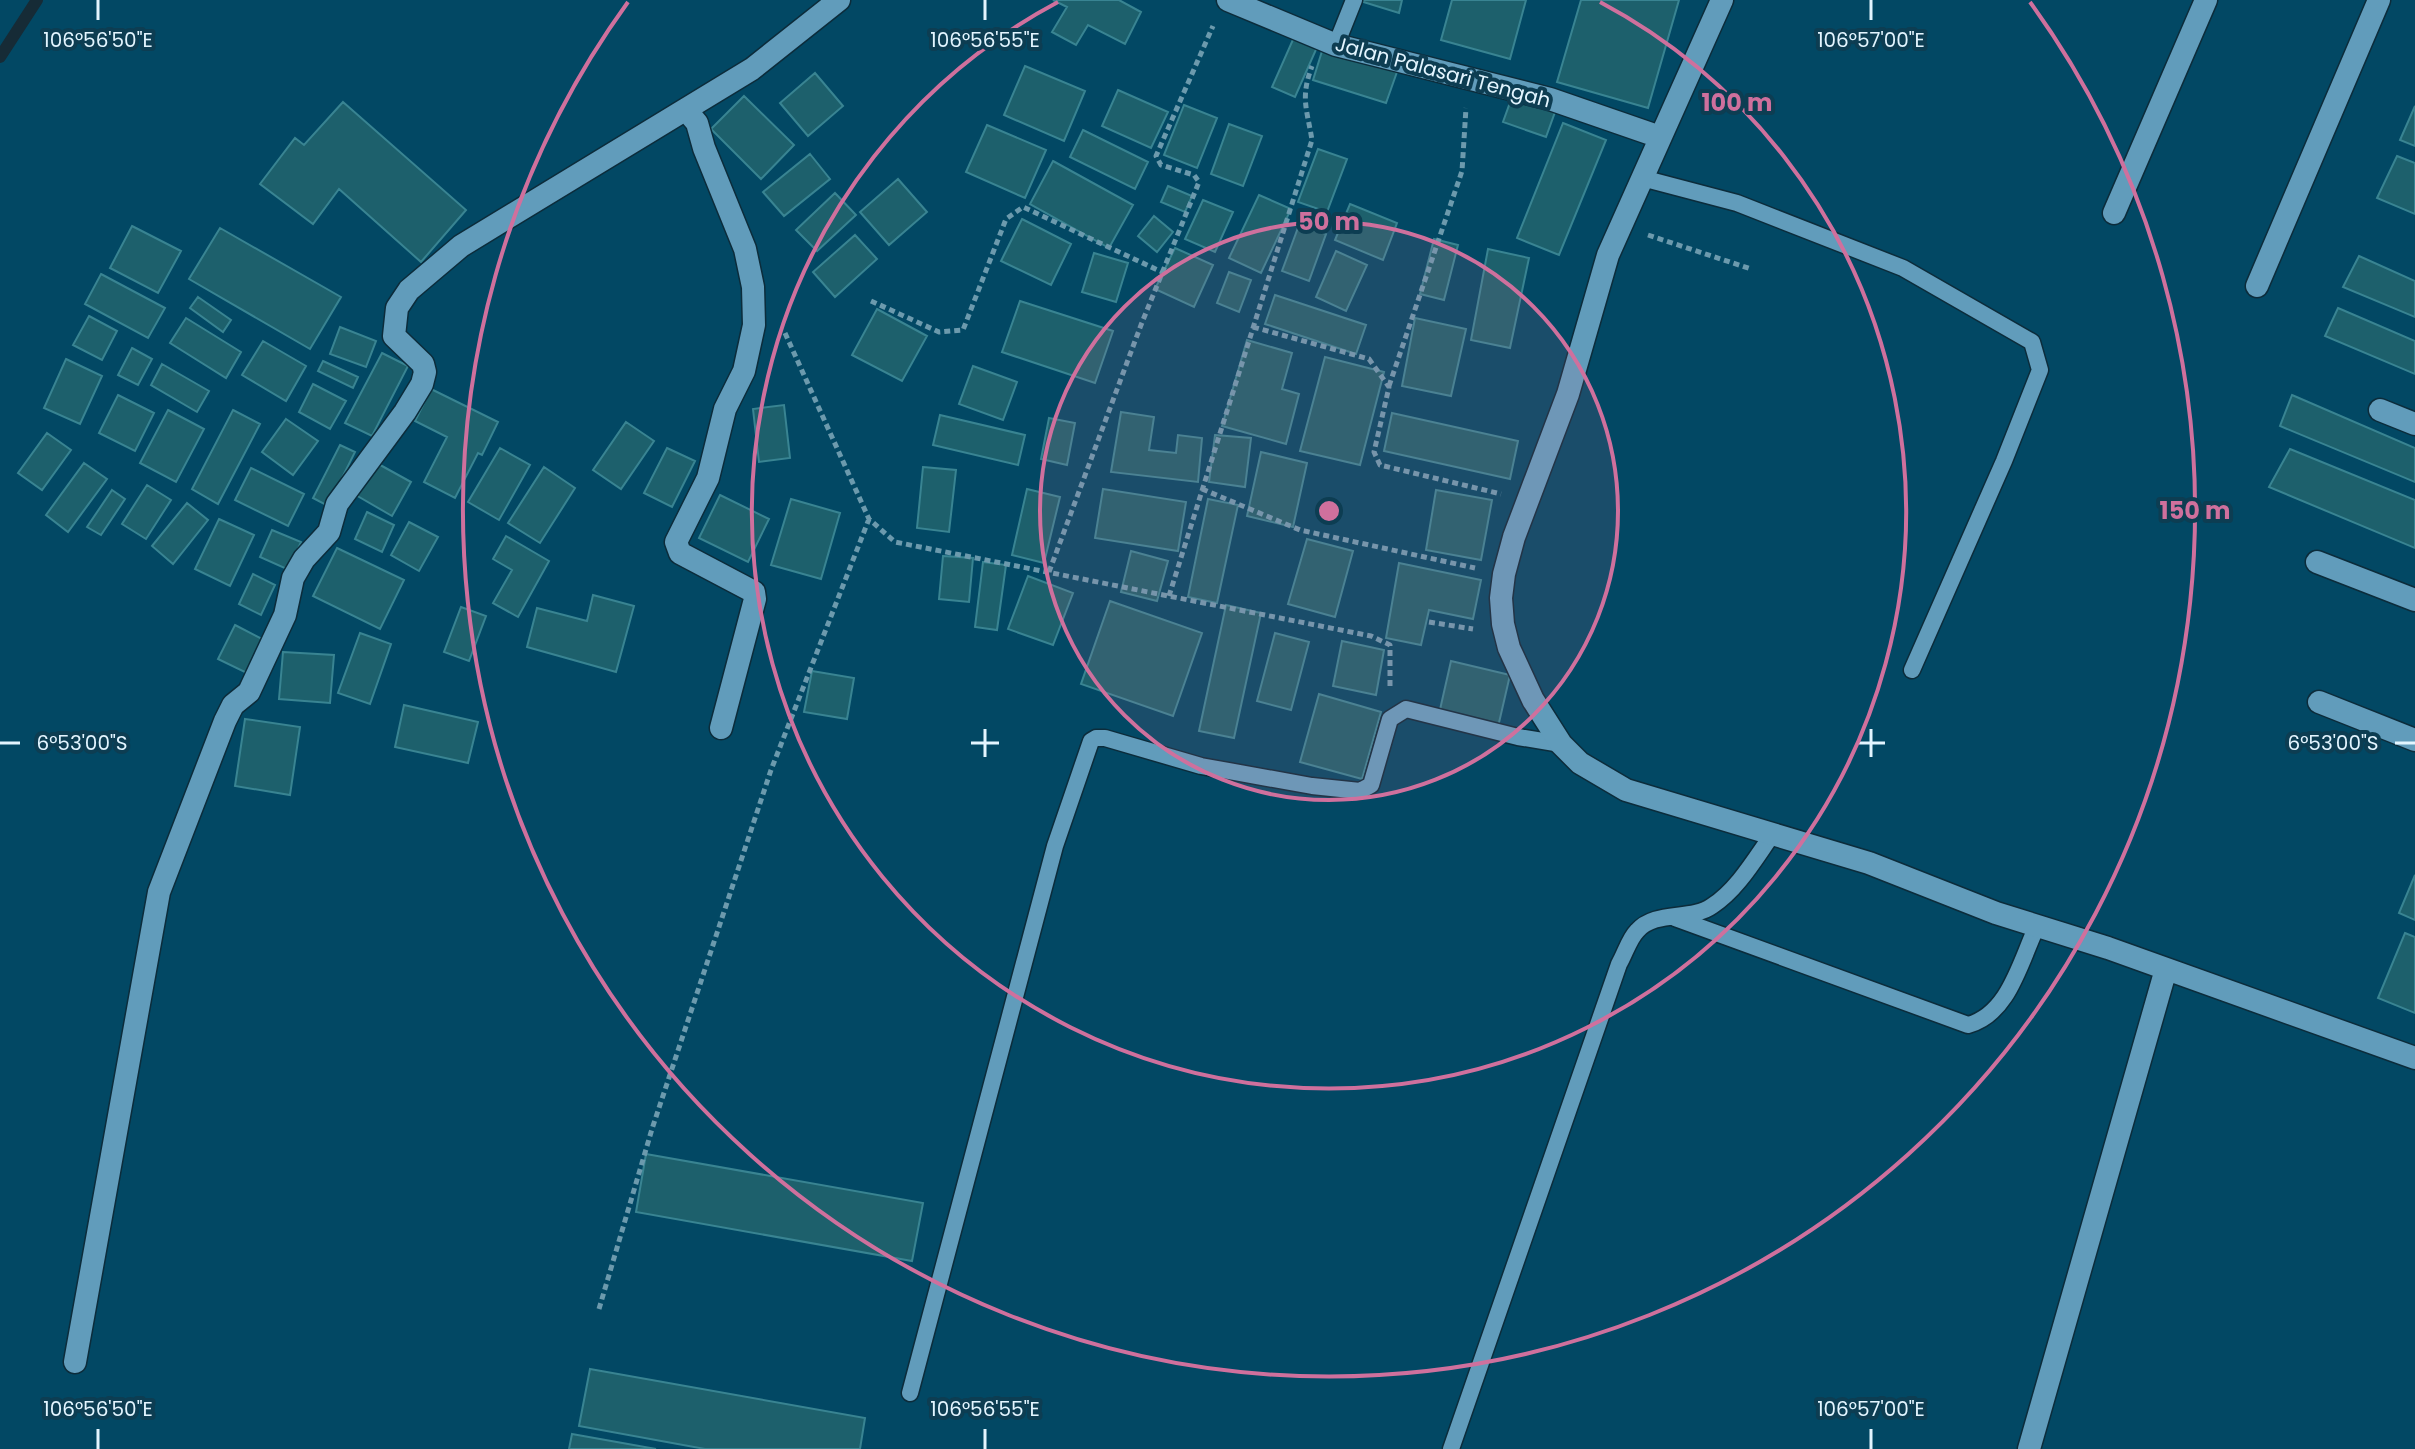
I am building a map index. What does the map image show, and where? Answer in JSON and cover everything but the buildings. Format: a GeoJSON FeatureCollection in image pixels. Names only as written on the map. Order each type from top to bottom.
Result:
{"type":"FeatureCollection","features":[{"type":"Feature","properties":{"kind":"street"},"geometry":{"type":"LineString","coordinates":[[75,1362],[159,892],[225,721],[233,705],[249,692],[285,615],[293,578],[304,559],[329,532],[337,504],[351,482],[405,412],[422,384],[423,364],[394,336],[397,308],[409,290],[461,246],[752,69],[839,0]]}},
{"type":"Feature","properties":{"kind":"street"},"geometry":{"type":"LineString","coordinates":[[1722,0],[1608,255],[1568,394],[1514,537],[1504,574],[1501,598],[1505,635],[1526,686],[1561,744],[1580,763],[1626,790],[1869,863],[1996,913],[2166,969],[2415,1058]]}},
{"type":"Feature","properties":{"kind":"street"},"geometry":{"type":"LineString","coordinates":[[2114,213],[2206,0]]}},
{"type":"Feature","properties":{"kind":"street"},"geometry":{"type":"LineString","coordinates":[[2257,286],[2379,0]]}},
{"type":"Feature","properties":{"kind":"street","name":"Jalan Palasari Tengah"},"geometry":{"type":"LineString","coordinates":[[1223,7],[1330,42],[1550,99],[1660,137]]}},
{"type":"Feature","properties":{"kind":"street"},"geometry":{"type":"LineString","coordinates":[[686,110],[697,123],[708,160],[745,249],[753,287],[754,325],[744,371],[725,409],[708,478],[676,542],[680,553],[754,592],[755,599],[721,728]]}},
{"type":"Feature","properties":{"kind":"street"},"geometry":{"type":"LineString","coordinates":[[2380,410],[2415,424]]}},
{"type":"Feature","properties":{"kind":"street"},"geometry":{"type":"LineString","coordinates":[[2317,562],[2415,600]]}},
{"type":"Feature","properties":{"kind":"street"},"geometry":{"type":"LineString","coordinates":[[2319,702],[2415,740]]}},
{"type":"Feature","properties":{"kind":"street"},"geometry":{"type":"LineString","coordinates":[[2029,1449],[2166,969]]}},
{"type":"Feature","properties":{"kind":"lane"},"geometry":{"type":"LineString","coordinates":[[1330,42],[1354,0]]}},
{"type":"Feature","properties":{"kind":"lane"},"geometry":{"type":"LineString","coordinates":[[1642,178],[1737,203],[1903,268],[2032,342],[2040,370],[2004,461],[1912,670]]}},
{"type":"Feature","properties":{"kind":"lane"},"geometry":{"type":"LineString","coordinates":[[910,1393],[1055,846],[1091,741],[1105,738],[1201,766],[1312,786],[1360,791],[1371,785],[1390,719],[1406,709],[1518,737],[1561,744]]}},
{"type":"Feature","properties":{"kind":"lane"},"geometry":{"type":"LineString","coordinates":[[1451,1449],[1619,964],[1637,930],[1656,919],[1675,918],[1711,908],[1741,879],[1772,835]]}},
{"type":"Feature","properties":{"kind":"lane"},"geometry":{"type":"LineString","coordinates":[[1675,918],[1968,1025],[1982,1021],[2002,1003],[2037,926]]}},
{"type":"Feature","properties":{"kind":"path"},"geometry":{"type":"LineString","coordinates":[[1049,572],[1199,182],[1194,175],[1161,165],[1156,156],[1223,7]]}},
{"type":"Feature","properties":{"kind":"path"},"geometry":{"type":"LineString","coordinates":[[1169,596],[1312,140],[1304,108],[1307,81],[1330,42]]}},
{"type":"Feature","properties":{"kind":"path"},"geometry":{"type":"LineString","coordinates":[[1458,76],[1467,103],[1462,171],[1389,387],[1374,452],[1380,465],[1529,501]]}},
{"type":"Feature","properties":{"kind":"path"},"geometry":{"type":"LineString","coordinates":[[871,301],[939,332],[963,330],[1006,219],[1023,207],[1162,272]]}},
{"type":"Feature","properties":{"kind":"path"},"geometry":{"type":"LineString","coordinates":[[1621,226],[1751,269]]}},
{"type":"Feature","properties":{"kind":"path"},"geometry":{"type":"LineString","coordinates":[[1253,327],[1369,359],[1389,387]]}},
{"type":"Feature","properties":{"kind":"path"},"geometry":{"type":"LineString","coordinates":[[783,329],[869,519],[895,542],[1371,636],[1390,645],[1390,687],[1406,709]]}},
{"type":"Feature","properties":{"kind":"path"},"geometry":{"type":"LineString","coordinates":[[1202,489],[1300,530],[1504,574]]}},
{"type":"Feature","properties":{"kind":"path"},"geometry":{"type":"LineString","coordinates":[[599,1309],[652,1129],[771,770],[869,519]]}},
{"type":"Feature","properties":{"kind":"path"},"geometry":{"type":"LineString","coordinates":[[1429,622],[1505,635]]}},
{"type":"Feature","properties":{"kind":"waterway"},"geometry":{"type":"LineString","coordinates":[[0,57],[37,0]]}}]}
